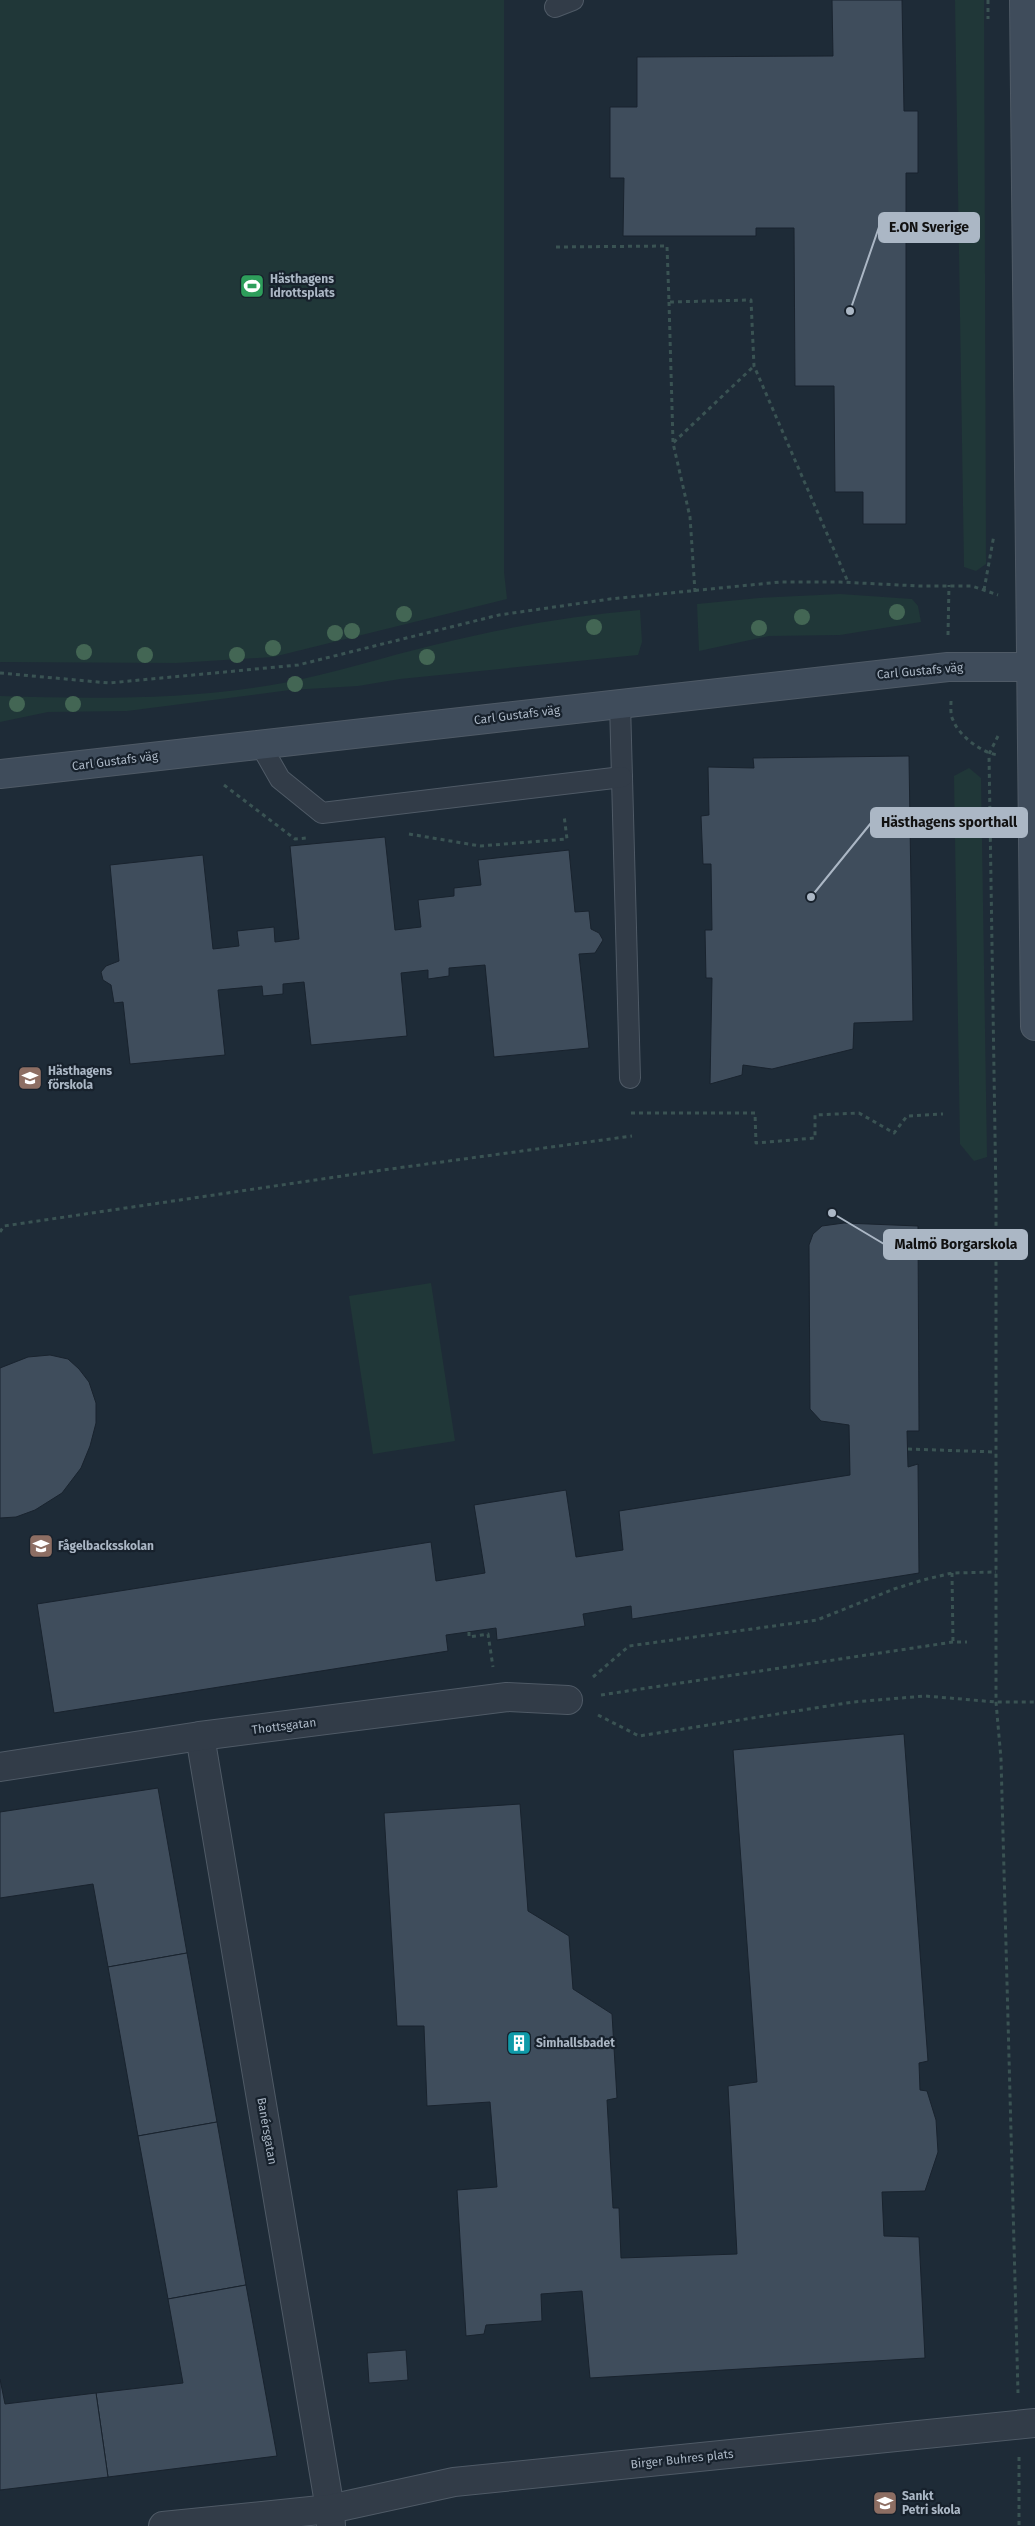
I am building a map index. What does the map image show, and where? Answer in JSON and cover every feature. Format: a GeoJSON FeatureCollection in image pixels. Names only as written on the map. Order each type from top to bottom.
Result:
{"type":"FeatureCollection","features":[{"type":"Feature","properties":{"kind":"street"},"geometry":{"type":"LineString","coordinates":[[1024,0],[1033,667],[1035,1026]]}},
{"type":"Feature","properties":{"kind":"street","name":"Carl Gustafs väg"},"geometry":{"type":"LineString","coordinates":[[0,774],[948,666],[1033,667]]}},
{"type":"Feature","properties":{"kind":"street","name":"Thottsgatan"},"geometry":{"type":"LineString","coordinates":[[0,1767],[200,1736],[507,1697],[568,1700]]}},
{"type":"Feature","properties":{"kind":"street","name":"Banérsgatan"},"geometry":{"type":"LineString","coordinates":[[200,1736],[331,2518]]}},
{"type":"Feature","properties":{"kind":"street","name":"Birger Buhres plats"},"geometry":{"type":"LineString","coordinates":[[163,2526],[331,2518],[454,2482],[1027,2424]]}},
{"type":"Feature","properties":{"kind":"lane"},"geometry":{"type":"LineString","coordinates":[[620,703],[630,1078]]}},
{"type":"Feature","properties":{"kind":"lane"},"geometry":{"type":"LineString","coordinates":[[260,744],[280,779],[322,813],[622,778]]}},
{"type":"Feature","properties":{"kind":"path"},"geometry":{"type":"LineString","coordinates":[[556,247],[667,246],[673,443],[690,517],[695,592]]}},
{"type":"Feature","properties":{"kind":"path"},"geometry":{"type":"LineString","coordinates":[[669,302],[751,300],[754,366],[848,582]]}},
{"type":"Feature","properties":{"kind":"path"},"geometry":{"type":"LineString","coordinates":[[673,443],[754,366]]}},
{"type":"Feature","properties":{"kind":"path"},"geometry":{"type":"LineString","coordinates":[[984,590],[994,535]]}},
{"type":"Feature","properties":{"kind":"path"},"geometry":{"type":"LineString","coordinates":[[0,673],[109,682],[298,665],[499,615],[610,599],[780,582],[972,586],[1031,606]]}},
{"type":"Feature","properties":{"kind":"path"},"geometry":{"type":"LineString","coordinates":[[1002,728],[990,754],[996,1198],[996,1702],[1001,1758],[1027,2424],[1019,2526]]}},
{"type":"Feature","properties":{"kind":"path"},"geometry":{"type":"LineString","coordinates":[[632,1113],[755,1113],[756,1143],[815,1138],[815,1115],[859,1113],[894,1133],[907,1116],[943,1114]]}},
{"type":"Feature","properties":{"kind":"path"},"geometry":{"type":"LineString","coordinates":[[0,1232],[4,1226],[383,1170],[632,1136]]}},
{"type":"Feature","properties":{"kind":"path"},"geometry":{"type":"LineString","coordinates":[[908,1449],[995,1452]]}},
{"type":"Feature","properties":{"kind":"path"},"geometry":{"type":"LineString","coordinates":[[568,1700],[629,1646],[818,1620],[894,1589],[952,1573],[996,1572]]}},
{"type":"Feature","properties":{"kind":"path"},"geometry":{"type":"LineString","coordinates":[[952,1573],[953,1642]]}},
{"type":"Feature","properties":{"kind":"path"},"geometry":{"type":"LineString","coordinates":[[469,1632],[470,1637],[488,1634],[493,1667]]}},
{"type":"Feature","properties":{"kind":"path"},"geometry":{"type":"LineString","coordinates":[[568,1700],[953,1642],[967,1642]]}},
{"type":"Feature","properties":{"kind":"path"},"geometry":{"type":"LineString","coordinates":[[568,1700],[638,1736],[853,1702],[925,1696],[996,1702],[1035,1702]]}},
{"type":"Feature","properties":{"kind":"green space","name":"Hästhagens Idrottsplats"},"geometry":{"type":"Polygon","coordinates":[[[0,0],[504,0],[504,572],[507,599],[273,657],[176,663],[0,662],[0,0]]]}},
{"type":"Feature","properties":{"kind":"green space"},"geometry":{"type":"Polygon","coordinates":[[[955,0],[984,0],[986,564],[976,571],[964,567],[955,0]]]}},
{"type":"Feature","properties":{"kind":"green space"},"geometry":{"type":"Polygon","coordinates":[[[840,594],[912,599],[918,606],[921,622],[840,635],[769,636],[699,651],[697,604],[759,598],[840,594]]]}},
{"type":"Feature","properties":{"kind":"green space"},"geometry":{"type":"Polygon","coordinates":[[[640,610],[642,642],[638,655],[400,679],[358,686],[290,690],[127,711],[48,712],[0,722],[0,696],[107,698],[212,693],[248,689],[302,679],[485,633],[562,619],[640,610]]]}},
{"type":"Feature","properties":{"kind":"green space"},"geometry":{"type":"Polygon","coordinates":[[[969,768],[981,778],[987,1157],[974,1161],[960,1144],[954,776],[969,768]]]}},
{"type":"Feature","properties":{"kind":"green space"},"geometry":{"type":"Polygon","coordinates":[[[431,1283],[455,1441],[373,1454],[349,1296],[431,1283]]]}},
{"type":"Feature","properties":{"kind":"building"},"geometry":{"type":"Polygon","coordinates":[[[832,0],[902,0],[904,111],[918,111],[918,173],[906,173],[906,524],[863,524],[863,492],[835,492],[834,386],[795,386],[794,228],[756,228],[756,236],[623,236],[624,178],[610,178],[610,107],[637,107],[637,57],[833,56],[832,0]]]}},
{"type":"Feature","properties":{"kind":"building"},"geometry":{"type":"Polygon","coordinates":[[[909,756],[913,1021],[854,1023],[853,1049],[772,1069],[743,1065],[742,1075],[710,1084],[712,978],[706,978],[705,930],[712,930],[711,864],[703,864],[701,816],[709,815],[708,767],[754,768],[753,758],[909,756]]]}},
{"type":"Feature","properties":{"kind":"building"},"geometry":{"type":"Polygon","coordinates":[[[385,837],[395,930],[421,927],[418,900],[454,896],[454,888],[481,885],[478,860],[569,850],[575,912],[589,911],[591,929],[599,933],[603,940],[595,953],[579,954],[589,1048],[494,1057],[485,965],[449,968],[449,976],[428,979],[428,970],[401,973],[407,1036],[311,1045],[304,982],[283,984],[283,994],[263,996],[262,986],[218,990],[225,1055],[130,1064],[123,1002],[114,1003],[111,985],[103,980],[101,972],[106,966],[119,961],[110,865],[203,855],[213,949],[239,946],[237,931],[274,927],[275,942],[299,939],[290,846],[385,837]]]}},
{"type":"Feature","properties":{"kind":"building"},"geometry":{"type":"Polygon","coordinates":[[[844,1223],[918,1226],[919,1431],[907,1431],[908,1467],[918,1464],[919,1573],[632,1619],[631,1606],[583,1614],[585,1626],[497,1640],[496,1628],[446,1635],[448,1651],[54,1713],[37,1604],[431,1542],[436,1581],[485,1573],[474,1505],[566,1490],[576,1557],[623,1550],[619,1511],[850,1475],[849,1425],[821,1421],[810,1409],[809,1245],[813,1234],[822,1226],[844,1223]]]}},
{"type":"Feature","properties":{"kind":"building"},"geometry":{"type":"Polygon","coordinates":[[[50,1355],[68,1359],[89,1382],[96,1403],[96,1423],[90,1446],[81,1468],[62,1493],[35,1510],[16,1517],[0,1518],[0,1368],[28,1357],[50,1355]]]}},
{"type":"Feature","properties":{"kind":"building","name":"Simhallsbadet"},"geometry":{"type":"Polygon","coordinates":[[[904,1734],[928,2061],[919,2063],[920,2090],[927,2091],[936,2120],[938,2152],[925,2191],[882,2192],[884,2236],[919,2237],[925,2358],[590,2378],[582,2291],[541,2294],[542,2321],[486,2325],[484,2334],[466,2336],[457,2190],[497,2187],[490,2102],[427,2106],[424,2026],[397,2026],[384,1813],[520,1804],[528,1911],[569,1936],[573,1989],[612,2014],[617,2098],[607,2100],[613,2208],[619,2208],[621,2258],[737,2254],[728,2086],[757,2082],[733,1750],[904,1734]]]}},
{"type":"Feature","properties":{"kind":"building"},"geometry":{"type":"Polygon","coordinates":[[[158,1788],[187,1953],[108,1967],[93,1884],[0,1898],[0,1812],[158,1788]]]}},
{"type":"Feature","properties":{"kind":"building"},"geometry":{"type":"Polygon","coordinates":[[[187,1953],[217,2122],[138,2136],[108,1967],[187,1953]]]}},
{"type":"Feature","properties":{"kind":"building"},"geometry":{"type":"Polygon","coordinates":[[[217,2122],[246,2285],[168,2299],[138,2136],[217,2122]]]}},
{"type":"Feature","properties":{"kind":"building"},"geometry":{"type":"Polygon","coordinates":[[[246,2285],[277,2456],[108,2477],[96,2393],[183,2383],[168,2299],[246,2285]]]}},
{"type":"Feature","properties":{"kind":"building"},"geometry":{"type":"Polygon","coordinates":[[[406,2350],[408,2380],[369,2383],[367,2353],[406,2350]]]}},
{"type":"Feature","properties":{"kind":"building"},"geometry":{"type":"Polygon","coordinates":[[[0,2379],[5,2404],[96,2393],[108,2477],[0,2490],[0,2379]]]}},
{"type":"Feature","properties":{"kind":"place","name":"Hästhagens Idrottsplats"},"geometry":{"type":"Point","coordinates":[252,286]}},
{"type":"Feature","properties":{"kind":"place","name":"E.ON Sverige"},"geometry":{"type":"Point","coordinates":[850,311]}},
{"type":"Feature","properties":{"kind":"place","name":"Hästhagens sporthall"},"geometry":{"type":"Point","coordinates":[811,897]}},
{"type":"Feature","properties":{"kind":"place","name":"Hästhagens förskola"},"geometry":{"type":"Point","coordinates":[30,1078]}},
{"type":"Feature","properties":{"kind":"place","name":"Malmö Borgarskola"},"geometry":{"type":"Point","coordinates":[832,1213]}},
{"type":"Feature","properties":{"kind":"place","name":"Fågelbacksskolan"},"geometry":{"type":"Point","coordinates":[41,1546]}},
{"type":"Feature","properties":{"kind":"place","name":"Simhallsbadet"},"geometry":{"type":"Point","coordinates":[519,2043]}},
{"type":"Feature","properties":{"kind":"place","name":"Sankt Petri skola"},"geometry":{"type":"Point","coordinates":[885,2503]}}]}
